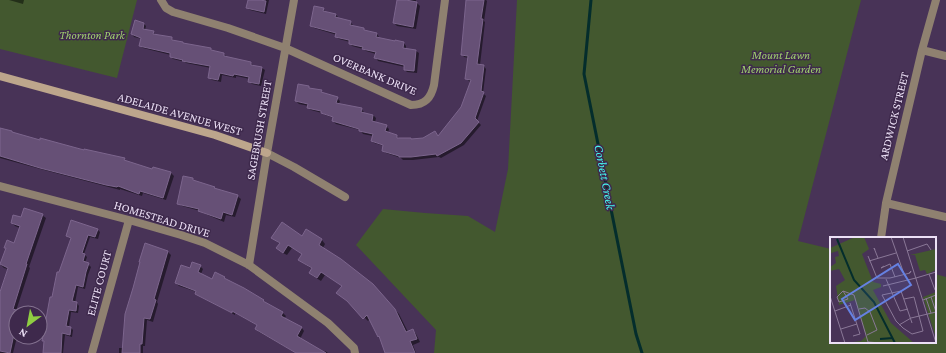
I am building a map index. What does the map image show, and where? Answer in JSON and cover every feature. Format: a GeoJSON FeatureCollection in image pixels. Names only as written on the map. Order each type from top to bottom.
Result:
{"type":"FeatureCollection","features":[{"type":"Feature","properties":{"kind":"street","name":"OVERBANK DRIVE"},"geometry":{"type":"LineString","coordinates":[[161,0],[166,8],[173,12],[228,28],[285,48],[411,105],[419,105],[426,101],[431,94],[434,85],[445,0]]}},
{"type":"Feature","properties":{"kind":"street","name":"SAGEBRUSH STREET"},"geometry":{"type":"LineString","coordinates":[[249,265],[294,0]]}},
{"type":"Feature","properties":{"kind":"street","name":"ARDWICK STREET"},"geometry":{"type":"LineString","coordinates":[[881,237],[886,203],[922,50],[936,0]]}},
{"type":"Feature","properties":{"kind":"street"},"geometry":{"type":"LineString","coordinates":[[922,50],[946,56]]}},
{"type":"Feature","properties":{"kind":"street","name":"ADELAIDE AVENUE WEST"},"geometry":{"type":"LineString","coordinates":[[0,76],[215,135],[267,153],[345,197]]}},
{"type":"Feature","properties":{"kind":"street","name":"HOMESTEAD DRIVE"},"geometry":{"type":"LineString","coordinates":[[0,186],[129,220],[181,235],[205,244],[249,265],[328,323],[354,348],[355,353]]}},
{"type":"Feature","properties":{"kind":"street"},"geometry":{"type":"LineString","coordinates":[[886,203],[946,217]]}},
{"type":"Feature","properties":{"kind":"street","name":"ELITE COURT"},"geometry":{"type":"LineString","coordinates":[[92,353],[129,220]]}},
{"type":"Feature","properties":{"kind":"green space","name":"Thornton Park"},"geometry":{"type":"Polygon","coordinates":[[[0,0],[137,0],[117,78],[0,49],[0,0]]]}},
{"type":"Feature","properties":{"kind":"green space","name":"Mount Lawn Memorial Garden"},"geometry":{"type":"Polygon","coordinates":[[[517,0],[861,0],[798,241],[830,249],[830,343],[936,343],[936,274],[946,277],[946,353],[434,353],[436,330],[356,245],[383,209],[468,216],[495,232],[508,169],[517,0]]]}},
{"type":"Feature","properties":{"kind":"building"},"geometry":{"type":"Polygon","coordinates":[[[248,0],[266,1],[264,12],[246,8],[248,0]]]}},
{"type":"Feature","properties":{"kind":"building"},"geometry":{"type":"Polygon","coordinates":[[[397,0],[417,2],[413,27],[393,23],[397,0]]]}},
{"type":"Feature","properties":{"kind":"building"},"geometry":{"type":"Polygon","coordinates":[[[466,0],[484,0],[477,64],[484,65],[481,91],[484,92],[475,118],[479,122],[461,143],[437,156],[436,154],[399,157],[382,151],[383,145],[371,141],[373,134],[359,131],[359,129],[332,121],[333,117],[321,113],[321,111],[307,108],[308,104],[295,101],[298,84],[309,86],[309,88],[322,90],[321,92],[338,97],[336,103],[362,108],[361,112],[373,115],[372,121],[387,125],[385,131],[397,135],[397,138],[423,138],[435,131],[438,136],[461,107],[471,80],[465,79],[468,56],[461,55],[466,0]]]}},
{"type":"Feature","properties":{"kind":"building"},"geometry":{"type":"Polygon","coordinates":[[[314,6],[324,8],[323,11],[336,14],[335,17],[351,21],[350,25],[377,33],[376,37],[404,42],[403,48],[416,50],[414,71],[404,70],[404,65],[374,58],[376,52],[349,44],[349,40],[335,37],[336,33],[310,26],[314,6]]]}},
{"type":"Feature","properties":{"kind":"building"},"geometry":{"type":"Polygon","coordinates":[[[135,20],[144,23],[143,29],[154,31],[153,34],[172,37],[172,40],[183,43],[211,48],[211,50],[224,53],[224,56],[251,62],[251,65],[262,67],[259,84],[248,82],[249,77],[234,74],[233,76],[220,73],[218,80],[208,78],[210,66],[182,61],[183,60],[170,57],[170,53],[139,46],[141,38],[131,34],[135,20]]]}},
{"type":"Feature","properties":{"kind":"building"},"geometry":{"type":"Polygon","coordinates":[[[0,128],[40,140],[40,138],[84,150],[125,158],[124,160],[152,169],[153,167],[171,172],[163,198],[140,191],[139,194],[118,186],[106,185],[0,156],[0,128]]]}},
{"type":"Feature","properties":{"kind":"building"},"geometry":{"type":"Polygon","coordinates":[[[183,176],[193,178],[193,180],[215,187],[214,188],[238,195],[232,215],[223,212],[221,219],[198,211],[199,209],[177,204],[183,176]]]}},
{"type":"Feature","properties":{"kind":"building"},"geometry":{"type":"Polygon","coordinates":[[[24,208],[43,214],[14,305],[8,305],[8,345],[12,345],[10,353],[0,351],[0,292],[8,268],[0,264],[6,248],[4,248],[7,240],[14,243],[20,226],[11,223],[13,215],[21,217],[24,208]]]}},
{"type":"Feature","properties":{"kind":"building"},"geometry":{"type":"Polygon","coordinates":[[[71,220],[98,229],[95,237],[88,235],[82,253],[85,254],[83,261],[89,263],[83,287],[76,285],[72,301],[77,302],[76,311],[69,310],[66,326],[71,327],[70,335],[62,333],[61,353],[43,353],[44,345],[48,345],[48,308],[50,297],[52,297],[57,272],[59,272],[71,238],[66,236],[71,220]]]}},
{"type":"Feature","properties":{"kind":"building"},"geometry":{"type":"Polygon","coordinates":[[[282,222],[302,236],[306,229],[322,239],[319,245],[341,259],[373,284],[395,309],[406,332],[413,329],[417,339],[410,341],[415,353],[385,353],[379,336],[378,337],[367,315],[363,319],[347,301],[336,293],[342,286],[321,272],[317,278],[309,273],[312,268],[298,260],[302,254],[288,245],[283,253],[276,248],[280,243],[271,238],[282,222]]]}},
{"type":"Feature","properties":{"kind":"building"},"geometry":{"type":"Polygon","coordinates":[[[145,243],[168,251],[154,299],[156,300],[150,319],[144,318],[140,353],[122,353],[125,314],[145,243]]]}},
{"type":"Feature","properties":{"kind":"building"},"geometry":{"type":"Polygon","coordinates":[[[192,262],[201,265],[198,272],[212,279],[215,272],[283,312],[281,316],[302,327],[297,336],[326,353],[296,353],[255,329],[257,325],[232,311],[232,313],[195,294],[196,291],[175,283],[181,265],[190,268],[192,262]]]}},
{"type":"Feature","properties":{"kind":"waterway","name":"Corbett Creek"},"geometry":{"type":"LineString","coordinates":[[591,0],[584,74],[636,334],[642,353]]}}]}
